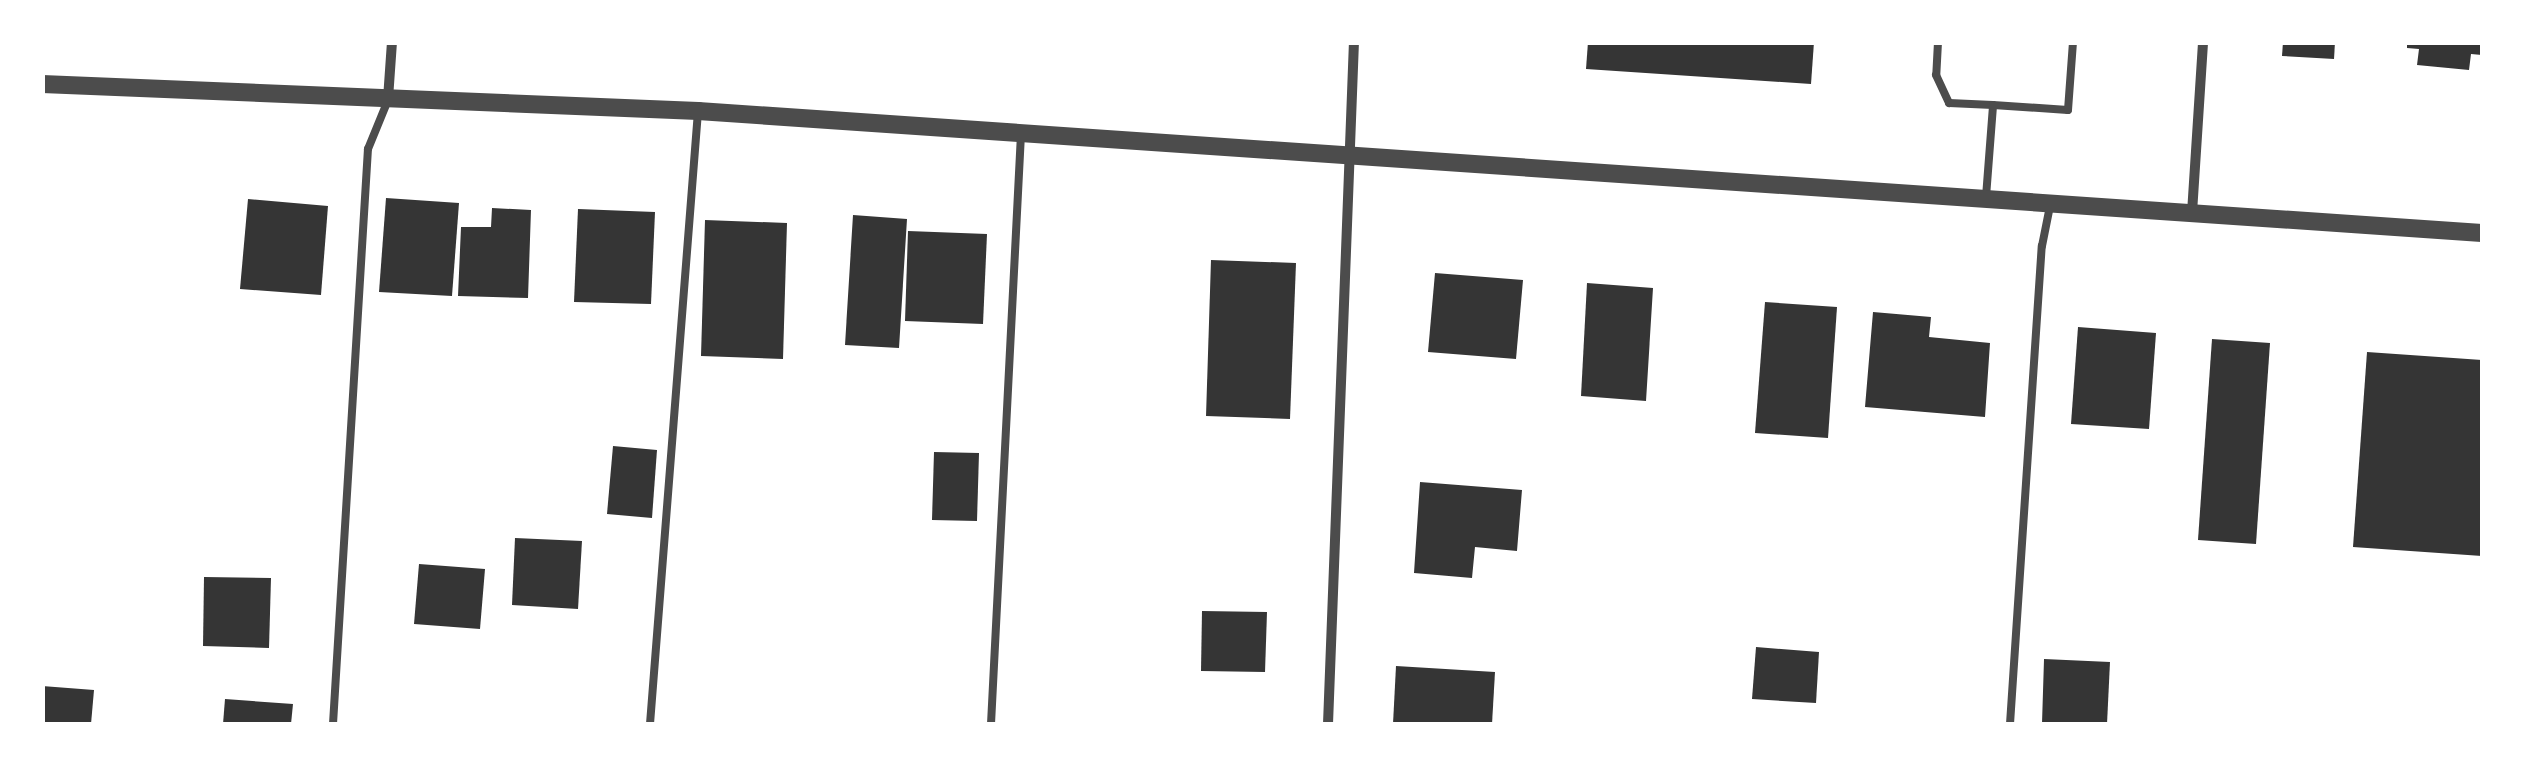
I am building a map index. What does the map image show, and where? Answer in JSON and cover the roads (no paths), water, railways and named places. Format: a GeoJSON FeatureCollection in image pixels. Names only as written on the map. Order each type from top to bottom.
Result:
{"type":"FeatureCollection","features":[{"type":"Feature","properties":{"kind":"street"},"geometry":{"type":"LineString","coordinates":[[388,100],[392,42]]}},
{"type":"Feature","properties":{"kind":"street"},"geometry":{"type":"LineString","coordinates":[[1328,724],[1346,157],[1354,42]]}},
{"type":"Feature","properties":{"kind":"street"},"geometry":{"type":"LineString","coordinates":[[2192,213],[2203,42]]}},
{"type":"Feature","properties":{"kind":"street"},"geometry":{"type":"LineString","coordinates":[[42,84],[698,110],[2482,233]]}},
{"type":"Feature","properties":{"kind":"lane"},"geometry":{"type":"LineString","coordinates":[[1938,42],[1936,74],[1949,102],[2068,110],[2074,42]]}},
{"type":"Feature","properties":{"kind":"lane"},"geometry":{"type":"LineString","coordinates":[[333,724],[368,149],[388,100]]}},
{"type":"Feature","properties":{"kind":"lane"},"geometry":{"type":"LineString","coordinates":[[1986,198],[1993,105]]}},
{"type":"Feature","properties":{"kind":"lane"},"geometry":{"type":"LineString","coordinates":[[650,724],[698,110]]}},
{"type":"Feature","properties":{"kind":"lane"},"geometry":{"type":"LineString","coordinates":[[991,724],[1021,134]]}},
{"type":"Feature","properties":{"kind":"lane"},"geometry":{"type":"LineString","coordinates":[[2010,724],[2042,246],[2051,202]]}}]}
